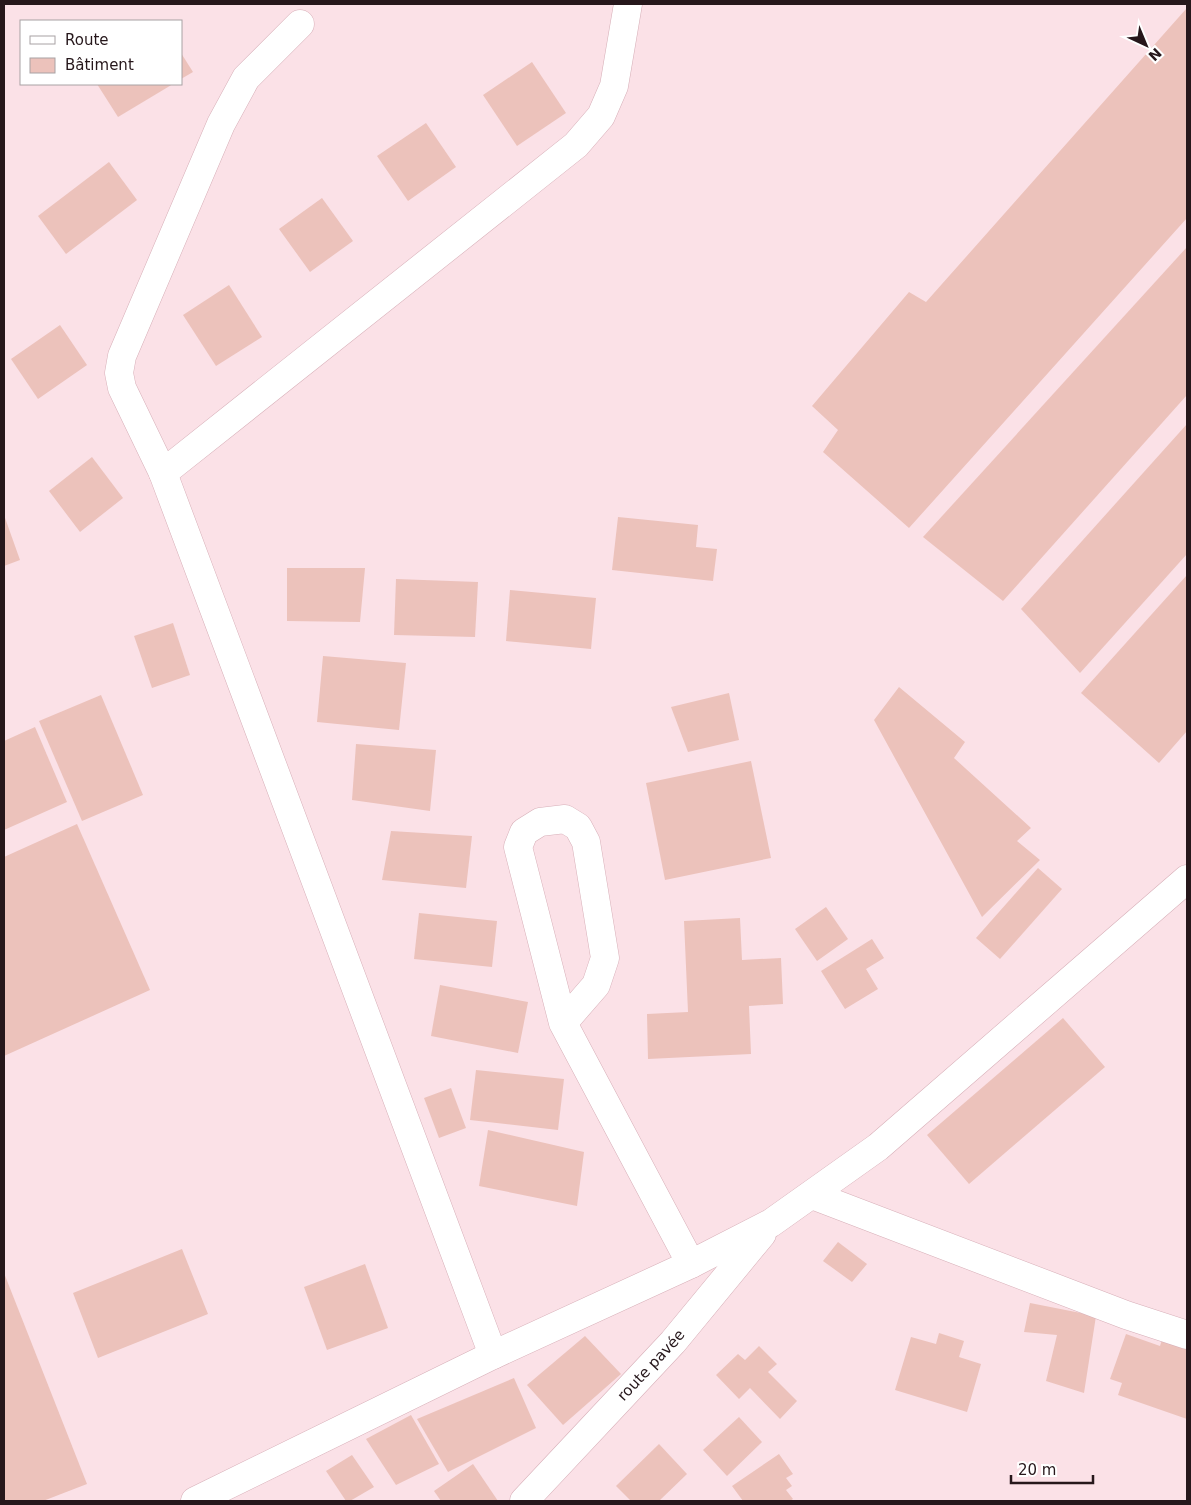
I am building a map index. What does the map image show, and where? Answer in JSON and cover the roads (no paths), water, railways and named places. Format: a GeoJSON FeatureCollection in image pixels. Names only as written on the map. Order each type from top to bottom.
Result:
{"type":"FeatureCollection","features":[{"type":"Feature","properties":{"kind":"street"},"geometry":{"type":"LineString","coordinates":[[163,473],[576,144],[601,116],[614,86],[628,4]]}},
{"type":"Feature","properties":{"kind":"street"},"geometry":{"type":"LineString","coordinates":[[300,24],[246,78],[221,124],[122,356],[119,373],[122,388],[163,473],[493,1355]]}},
{"type":"Feature","properties":{"kind":"street"},"geometry":{"type":"LineString","coordinates":[[563,1023],[596,985],[605,958],[586,842],[578,827],[565,819],[540,822],[524,832],[518,847],[563,1023],[691,1264]]}},
{"type":"Feature","properties":{"kind":"street"},"geometry":{"type":"LineString","coordinates":[[195,1501],[493,1355],[691,1264],[771,1224],[878,1147],[1187,878]]}},
{"type":"Feature","properties":{"kind":"street"},"geometry":{"type":"LineString","coordinates":[[812,1195],[1126,1316],[1187,1335]]}},
{"type":"Feature","properties":{"kind":"street","name":"route pavée"},"geometry":{"type":"LineString","coordinates":[[524,1501],[673,1342],[726,1275],[771,1224]]}}]}
